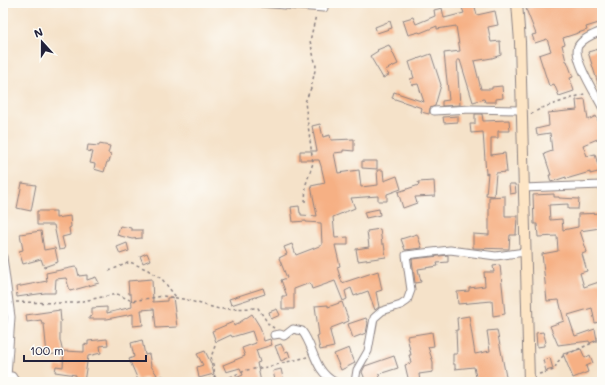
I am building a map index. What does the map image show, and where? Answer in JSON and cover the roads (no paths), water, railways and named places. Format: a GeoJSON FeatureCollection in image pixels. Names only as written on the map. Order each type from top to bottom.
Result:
{"type":"FeatureCollection","features":[{"type":"Feature","properties":{"kind":"street"},"geometry":{"type":"LineString","coordinates":[[260,3],[324,8]]}},
{"type":"Feature","properties":{"kind":"street"},"geometry":{"type":"LineString","coordinates":[[517,3],[520,42],[529,379]]}},
{"type":"Feature","properties":{"kind":"street"},"geometry":{"type":"LineString","coordinates":[[602,31],[586,38],[579,44],[577,49],[579,62],[602,107]]}},
{"type":"Feature","properties":{"kind":"street"},"geometry":{"type":"LineString","coordinates":[[434,111],[471,109],[521,110]]}},
{"type":"Feature","properties":{"kind":"street"},"geometry":{"type":"LineString","coordinates":[[523,188],[602,185]]}},
{"type":"Feature","properties":{"kind":"street"},"geometry":{"type":"LineString","coordinates":[[355,382],[357,370],[368,351],[374,318],[382,311],[402,305],[407,301],[410,290],[406,255],[450,250],[496,256],[525,252]]}},
{"type":"Feature","properties":{"kind":"street"},"geometry":{"type":"LineString","coordinates":[[3,257],[11,317],[5,377],[12,376],[16,382]]}},
{"type":"Feature","properties":{"kind":"street"},"geometry":{"type":"LineString","coordinates":[[274,335],[280,334],[284,336],[293,329],[302,331],[323,374],[335,382]]}}]}
